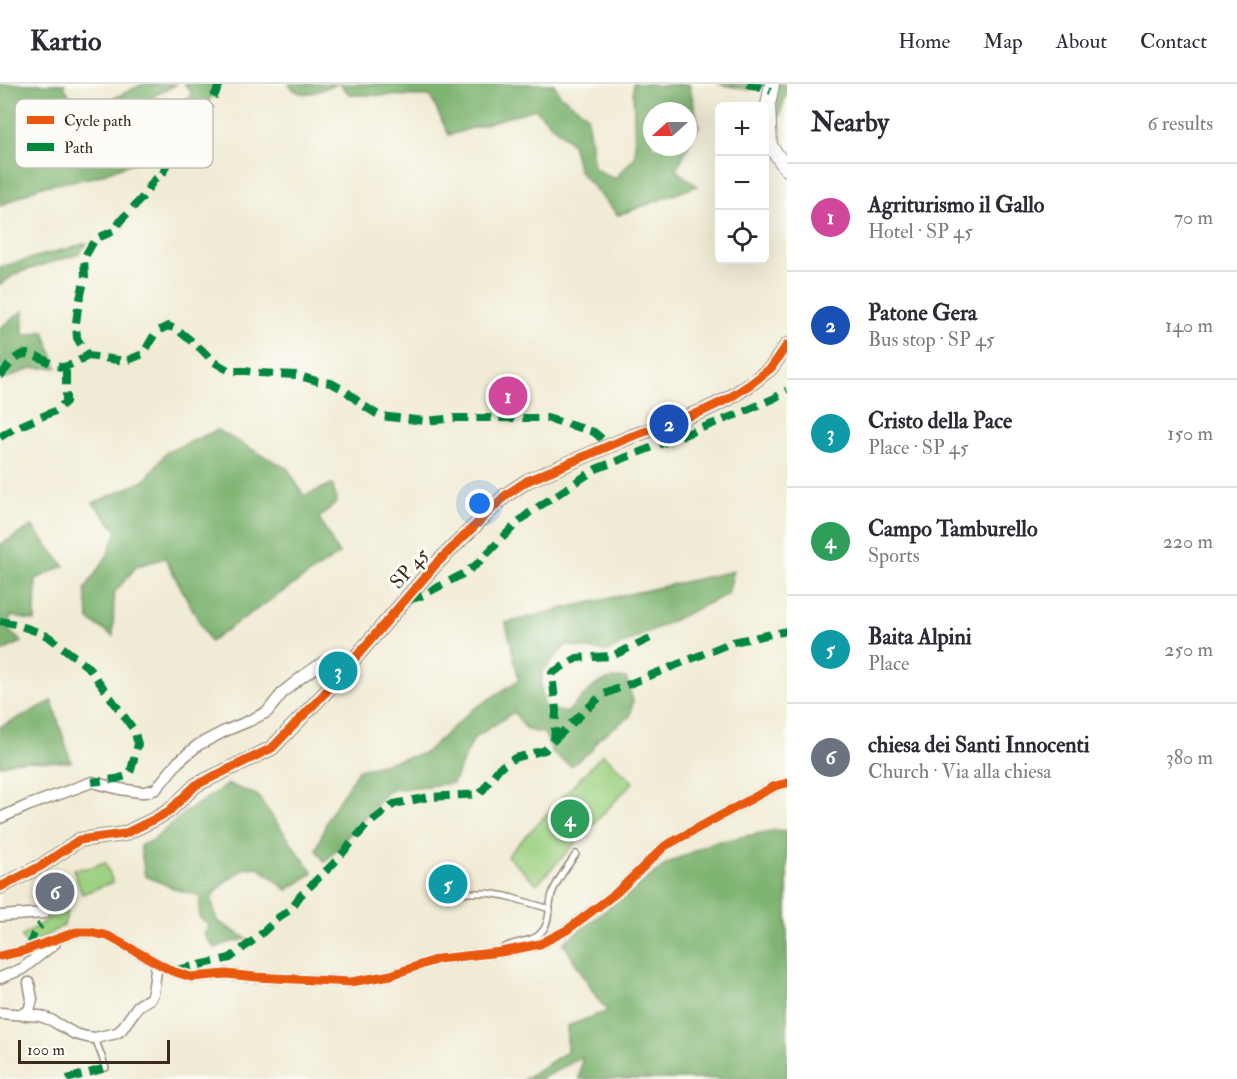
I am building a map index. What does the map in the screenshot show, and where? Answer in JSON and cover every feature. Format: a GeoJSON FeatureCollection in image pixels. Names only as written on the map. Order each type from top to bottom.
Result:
{"type":"FeatureCollection","features":[{"type":"Feature","properties":{"kind":"street"},"geometry":{"type":"LineString","coordinates":[[772,84],[768,105],[770,146],[787,169]]}},
{"type":"Feature","properties":{"kind":"street","name":"SP 45"},"geometry":{"type":"LineString","coordinates":[[0,887],[41,866],[80,840],[124,834],[155,819],[169,811],[196,785],[272,748],[324,694],[436,564],[506,495],[527,481],[630,437],[703,411],[728,399],[771,368],[787,345]]}},
{"type":"Feature","properties":{"kind":"street"},"geometry":{"type":"LineString","coordinates":[[0,818],[92,782],[140,792],[156,789],[178,762],[198,745],[267,712],[284,692],[325,661],[341,656],[350,663]]}},
{"type":"Feature","properties":{"kind":"street"},"geometry":{"type":"LineString","coordinates":[[0,956],[23,951],[76,932],[90,932],[108,936],[172,971],[191,976],[226,974],[351,982],[391,975],[438,959],[499,952],[540,944],[567,930],[616,893],[665,846],[775,786],[787,783]]}},
{"type":"Feature","properties":{"kind":"street"},"geometry":{"type":"LineString","coordinates":[[0,916],[44,913]]}},
{"type":"Feature","properties":{"kind":"street"},"geometry":{"type":"LineString","coordinates":[[0,978],[22,969],[64,936]]}},
{"type":"Feature","properties":{"kind":"street"},"geometry":{"type":"LineString","coordinates":[[0,1013],[40,1016],[75,1034],[95,1038],[117,1033],[133,1011],[151,998],[157,963]]}},
{"type":"Feature","properties":{"kind":"street"},"geometry":{"type":"LineString","coordinates":[[22,1014],[29,1011],[32,999],[29,983]]}},
{"type":"Feature","properties":{"kind":"lane"},"geometry":{"type":"LineString","coordinates":[[499,952],[506,945],[537,936],[546,926],[556,884],[576,854]]}},
{"type":"Feature","properties":{"kind":"lane"},"geometry":{"type":"LineString","coordinates":[[462,893],[487,892],[550,909]]}},
{"type":"Feature","properties":{"kind":"lane"},"geometry":{"type":"LineString","coordinates":[[95,1038],[106,1068]]}},
{"type":"Feature","properties":{"kind":"green space"},"geometry":{"type":"Polygon","coordinates":[[[0,84],[65,84],[64,87],[72,99],[15,99],[15,168],[119,168],[95,177],[39,187],[0,206],[0,84]]]}},
{"type":"Feature","properties":{"kind":"green space"},"geometry":{"type":"Polygon","coordinates":[[[143,84],[177,84],[150,98],[112,99],[143,84]]]}},
{"type":"Feature","properties":{"kind":"green space"},"geometry":{"type":"Polygon","coordinates":[[[184,84],[216,84],[210,99],[187,99],[192,93],[184,84]]]}},
{"type":"Feature","properties":{"kind":"green space"},"geometry":{"type":"Polygon","coordinates":[[[289,84],[337,84],[305,93],[299,92],[289,84]]]}},
{"type":"Feature","properties":{"kind":"green space"},"geometry":{"type":"Polygon","coordinates":[[[339,84],[554,84],[560,95],[587,115],[594,168],[614,179],[635,157],[633,84],[657,86],[689,84],[693,102],[643,102],[643,156],[683,156],[676,170],[697,186],[618,215],[579,171],[572,144],[535,109],[449,135],[430,96],[351,95],[339,84]]]}},
{"type":"Feature","properties":{"kind":"green space"},"geometry":{"type":"Polygon","coordinates":[[[719,84],[770,84],[748,90],[719,84]]]}},
{"type":"Feature","properties":{"kind":"green space"},"geometry":{"type":"Polygon","coordinates":[[[778,84],[787,84],[787,92],[776,128],[778,84]]]}},
{"type":"Feature","properties":{"kind":"green space"},"geometry":{"type":"Polygon","coordinates":[[[87,243],[79,254],[17,273],[0,285],[0,267],[87,243]]]}},
{"type":"Feature","properties":{"kind":"green space"},"geometry":{"type":"Polygon","coordinates":[[[23,311],[23,336],[44,331],[57,368],[32,368],[0,381],[0,328],[23,311]]]}},
{"type":"Feature","properties":{"kind":"green space"},"geometry":{"type":"Polygon","coordinates":[[[217,430],[288,469],[304,496],[332,484],[337,502],[319,518],[339,554],[210,642],[165,558],[137,566],[114,593],[113,636],[89,620],[85,589],[107,556],[117,531],[93,503],[144,481],[167,452],[217,430]]]}},
{"type":"Feature","properties":{"kind":"green space"},"geometry":{"type":"Polygon","coordinates":[[[32,526],[64,566],[36,579],[35,621],[11,616],[8,630],[22,642],[0,652],[0,545],[32,526]]]}},
{"type":"Feature","properties":{"kind":"green space"},"geometry":{"type":"Polygon","coordinates":[[[734,571],[728,594],[607,652],[566,645],[542,672],[544,707],[566,713],[601,682],[626,678],[633,701],[630,716],[598,739],[592,750],[571,766],[553,754],[544,733],[527,730],[514,712],[474,738],[453,783],[389,790],[325,862],[316,850],[328,818],[358,770],[425,753],[472,710],[519,680],[506,623],[734,571]]]}},
{"type":"Feature","properties":{"kind":"green space"},"geometry":{"type":"Polygon","coordinates":[[[52,701],[71,762],[16,761],[0,766],[0,727],[52,701]]]}},
{"type":"Feature","properties":{"kind":"green space"},"geometry":{"type":"Polygon","coordinates":[[[603,754],[633,782],[537,884],[507,856],[603,754]]]}},
{"type":"Feature","properties":{"kind":"green space"},"geometry":{"type":"Polygon","coordinates":[[[228,784],[257,795],[313,873],[287,890],[258,867],[245,868],[224,883],[211,898],[217,921],[247,939],[215,948],[204,935],[209,925],[199,917],[200,896],[178,890],[145,876],[140,845],[152,841],[184,813],[228,784]]]}},
{"type":"Feature","properties":{"kind":"green space"},"geometry":{"type":"Polygon","coordinates":[[[776,830],[787,831],[787,1079],[579,1079],[582,1057],[541,1079],[524,1079],[567,1052],[567,1026],[608,1011],[599,1001],[563,943],[668,863],[711,843],[776,830]]]}},
{"type":"Feature","properties":{"kind":"green space"},"geometry":{"type":"Polygon","coordinates":[[[105,862],[113,882],[82,894],[73,869],[89,868],[105,862]]]}},
{"type":"Feature","properties":{"kind":"green space"},"geometry":{"type":"Polygon","coordinates":[[[68,911],[64,925],[35,942],[26,944],[21,937],[46,920],[53,912],[68,911]]]}},
{"type":"Feature","properties":{"kind":"marked path"},"geometry":{"type":"LineString","coordinates":[[213,99],[220,84]]}},
{"type":"Feature","properties":{"kind":"marked path"},"geometry":{"type":"LineString","coordinates":[[747,84],[771,91]]}},
{"type":"Feature","properties":{"kind":"marked path"},"geometry":{"type":"LineString","coordinates":[[165,168],[114,231],[95,239],[84,258],[85,277],[76,323],[77,338],[88,356],[126,361],[143,354],[156,332],[168,326],[178,330],[214,362],[230,371],[296,375],[331,383],[380,416],[425,421],[457,418],[547,418],[594,432],[602,439],[606,448]]}},
{"type":"Feature","properties":{"kind":"marked path"},"geometry":{"type":"LineString","coordinates":[[0,376],[18,356],[23,354],[35,356],[61,367],[88,356]]}},
{"type":"Feature","properties":{"kind":"marked path"},"geometry":{"type":"LineString","coordinates":[[0,437],[55,411],[66,402],[66,366]]}},
{"type":"Feature","properties":{"kind":"marked path"},"geometry":{"type":"LineString","coordinates":[[408,600],[419,597],[476,565],[529,513],[596,469],[738,414],[773,399],[787,390]]}},
{"type":"Feature","properties":{"kind":"marked path"},"geometry":{"type":"LineString","coordinates":[[0,621],[15,624],[49,637],[89,668],[134,730],[138,744],[131,770],[126,776],[92,782]]}},
{"type":"Feature","properties":{"kind":"marked path"},"geometry":{"type":"LineString","coordinates":[[554,740],[602,695],[733,642],[787,631]]}},
{"type":"Feature","properties":{"kind":"marked path"},"geometry":{"type":"LineString","coordinates":[[177,970],[230,958],[259,936],[290,910],[300,896],[333,864],[366,826],[394,804],[429,797],[480,794],[499,768],[515,758],[545,750],[554,740],[556,711],[552,673],[577,658],[612,656],[655,636]]}},
{"type":"Feature","properties":{"kind":"marked path"},"geometry":{"type":"LineString","coordinates":[[31,948],[33,935],[41,925]]}},
{"type":"Feature","properties":{"kind":"marked path"},"geometry":{"type":"LineString","coordinates":[[67,1079],[106,1068]]}},
{"type":"Feature","properties":{"kind":"cycle path"},"geometry":{"type":"LineString","coordinates":[[0,887],[41,866],[79,840],[124,834],[155,819],[169,811],[196,785],[272,748],[324,694],[436,564],[506,495],[527,481],[630,437],[703,411],[728,399],[771,368],[787,345]]}},
{"type":"Feature","properties":{"kind":"cycle path"},"geometry":{"type":"LineString","coordinates":[[0,956],[23,951],[76,932],[90,932],[108,936],[172,971],[191,977],[226,974],[351,982],[391,975],[438,959],[501,952],[540,944],[567,930],[616,893],[665,846],[775,786],[787,783]]}},
{"type":"Feature","properties":{"kind":"place","name":"Agriturismo il Gallo"},"geometry":{"type":"Point","coordinates":[508,396]}},
{"type":"Feature","properties":{"kind":"place","name":"Patone Gera"},"geometry":{"type":"Point","coordinates":[669,424]}},
{"type":"Feature","properties":{"kind":"place","name":"Cristo della Pace"},"geometry":{"type":"Point","coordinates":[338,671]}},
{"type":"Feature","properties":{"kind":"place","name":"Campo Tamburello"},"geometry":{"type":"Point","coordinates":[570,819]}},
{"type":"Feature","properties":{"kind":"place","name":"Baita Alpini"},"geometry":{"type":"Point","coordinates":[448,884]}},
{"type":"Feature","properties":{"kind":"place","name":"chiesa dei Santi Innocenti"},"geometry":{"type":"Point","coordinates":[55,892]}}]}
